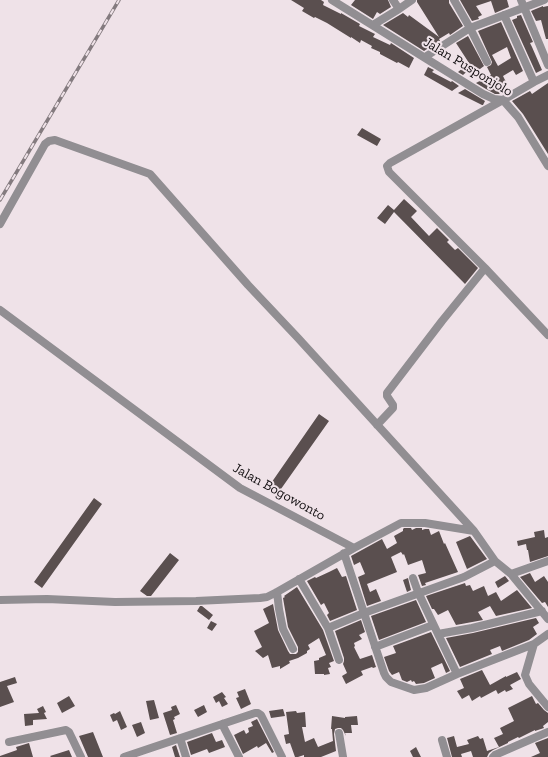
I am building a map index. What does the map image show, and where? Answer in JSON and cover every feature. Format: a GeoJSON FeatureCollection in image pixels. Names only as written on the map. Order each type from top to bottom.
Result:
{"type":"FeatureCollection","features":[{"type":"Feature","properties":{"kind":"street","name":"Jalan Pusponjolo"},"geometry":{"type":"LineString","coordinates":[[332,0],[483,94],[494,99],[503,100],[518,117],[548,166]]}},
{"type":"Feature","properties":{"kind":"street"},"geometry":{"type":"LineString","coordinates":[[393,0],[399,8]]}},
{"type":"Feature","properties":{"kind":"street"},"geometry":{"type":"LineString","coordinates":[[373,25],[412,0]]}},
{"type":"Feature","properties":{"kind":"street"},"geometry":{"type":"LineString","coordinates":[[454,0],[487,62]]}},
{"type":"Feature","properties":{"kind":"street"},"geometry":{"type":"LineString","coordinates":[[425,57],[470,28],[504,15],[523,4],[544,0]]}},
{"type":"Feature","properties":{"kind":"street"},"geometry":{"type":"LineString","coordinates":[[523,4],[548,64]]}},
{"type":"Feature","properties":{"kind":"street"},"geometry":{"type":"LineString","coordinates":[[504,15],[534,82]]}},
{"type":"Feature","properties":{"kind":"street"},"geometry":{"type":"LineString","coordinates":[[548,75],[387,166],[389,172],[485,268],[548,335]]}},
{"type":"Feature","properties":{"kind":"street"},"geometry":{"type":"LineString","coordinates":[[0,224],[49,141],[55,140],[150,174],[248,285],[474,531],[495,561],[511,574],[548,619]]}},
{"type":"Feature","properties":{"kind":"street"},"geometry":{"type":"LineString","coordinates":[[377,425],[393,408],[393,405],[387,397],[387,393],[485,268]]}},
{"type":"Feature","properties":{"kind":"street","name":"Jalan Bogowonto"},"geometry":{"type":"LineString","coordinates":[[0,310],[240,488],[354,548]]}},
{"type":"Feature","properties":{"kind":"street"},"geometry":{"type":"LineString","coordinates":[[0,600],[47,599],[115,602],[204,601],[260,598],[277,592],[398,524],[425,523],[474,531]]}},
{"type":"Feature","properties":{"kind":"street"},"geometry":{"type":"LineString","coordinates":[[344,553],[386,677],[391,682],[411,690],[426,688],[457,674],[534,644],[548,634]]}},
{"type":"Feature","properties":{"kind":"street"},"geometry":{"type":"LineString","coordinates":[[328,628],[418,592],[464,577],[495,561]]}},
{"type":"Feature","properties":{"kind":"street"},"geometry":{"type":"LineString","coordinates":[[511,574],[548,561]]}},
{"type":"Feature","properties":{"kind":"street"},"geometry":{"type":"LineString","coordinates":[[413,578],[433,625],[457,674]]}},
{"type":"Feature","properties":{"kind":"street"},"geometry":{"type":"LineString","coordinates":[[298,579],[328,628],[339,660]]}},
{"type":"Feature","properties":{"kind":"street"},"geometry":{"type":"LineString","coordinates":[[277,592],[283,629],[293,649]]}},
{"type":"Feature","properties":{"kind":"street"},"geometry":{"type":"LineString","coordinates":[[438,634],[472,628],[542,611]]}},
{"type":"Feature","properties":{"kind":"street"},"geometry":{"type":"LineString","coordinates":[[375,647],[433,625]]}},
{"type":"Feature","properties":{"kind":"street"},"geometry":{"type":"LineString","coordinates":[[534,644],[525,677],[548,707]]}},
{"type":"Feature","properties":{"kind":"street"},"geometry":{"type":"LineString","coordinates":[[124,757],[255,713],[261,714],[282,757]]}},
{"type":"Feature","properties":{"kind":"street"},"geometry":{"type":"LineString","coordinates":[[222,724],[239,757]]}},
{"type":"Feature","properties":{"kind":"street"},"geometry":{"type":"LineString","coordinates":[[9,742],[66,730],[69,732],[81,757]]}},
{"type":"Feature","properties":{"kind":"street"},"geometry":{"type":"LineString","coordinates":[[493,757],[548,732]]}},
{"type":"Feature","properties":{"kind":"street"},"geometry":{"type":"LineString","coordinates":[[339,733],[343,757]]}},
{"type":"Feature","properties":{"kind":"street"},"geometry":{"type":"LineString","coordinates":[[180,738],[186,757]]}},
{"type":"Feature","properties":{"kind":"street"},"geometry":{"type":"LineString","coordinates":[[442,740],[447,757]]}},
{"type":"Feature","properties":{"kind":"building"},"geometry":{"type":"Polygon","coordinates":[[[291,0],[321,0],[324,2],[323,5],[341,13],[360,24],[359,26],[375,34],[373,37],[390,45],[391,43],[414,58],[409,68],[380,54],[380,52],[371,48],[372,46],[361,40],[360,43],[327,23],[315,17],[314,18],[302,11],[304,8],[291,0]]]}},
{"type":"Feature","properties":{"kind":"building"},"geometry":{"type":"Polygon","coordinates":[[[355,0],[388,0],[391,7],[380,14],[377,12],[373,19],[351,5],[355,0]]]}},
{"type":"Feature","properties":{"kind":"building"},"geometry":{"type":"Polygon","coordinates":[[[417,0],[449,0],[449,3],[463,26],[450,35],[449,33],[439,39],[440,41],[424,51],[383,25],[403,13],[408,17],[409,15],[439,37],[417,0]]]}},
{"type":"Feature","properties":{"kind":"building"},"geometry":{"type":"Polygon","coordinates":[[[460,0],[507,0],[509,7],[495,13],[491,1],[476,6],[482,15],[478,17],[479,19],[472,21],[460,0]]]}},
{"type":"Feature","properties":{"kind":"building"},"geometry":{"type":"Polygon","coordinates":[[[543,6],[548,6],[548,39],[546,39],[541,20],[536,21],[531,11],[543,6]]]}},
{"type":"Feature","properties":{"kind":"building"},"geometry":{"type":"Polygon","coordinates":[[[521,15],[533,42],[530,43],[542,70],[536,73],[512,20],[521,15]]]}},
{"type":"Feature","properties":{"kind":"building"},"geometry":{"type":"Polygon","coordinates":[[[501,22],[523,71],[516,75],[513,70],[503,76],[507,86],[504,87],[505,89],[499,93],[500,94],[495,94],[476,83],[491,75],[487,67],[491,65],[492,62],[478,31],[501,22]],[[507,47],[492,55],[498,66],[511,58],[507,47]]]}},
{"type":"Feature","properties":{"kind":"building"},"geometry":{"type":"Polygon","coordinates":[[[468,36],[484,66],[476,72],[472,67],[463,75],[458,72],[469,63],[456,43],[468,36]]]}},
{"type":"Feature","properties":{"kind":"building"},"geometry":{"type":"Polygon","coordinates":[[[428,67],[434,70],[432,72],[451,82],[452,81],[459,86],[452,91],[424,75],[428,67]]]}},
{"type":"Feature","properties":{"kind":"building"},"geometry":{"type":"Polygon","coordinates":[[[548,83],[548,154],[523,114],[512,101],[530,91],[532,94],[548,83]]]}},
{"type":"Feature","properties":{"kind":"building"},"geometry":{"type":"Polygon","coordinates":[[[465,89],[485,101],[483,105],[458,93],[465,89]]]}},
{"type":"Feature","properties":{"kind":"building"},"geometry":{"type":"Polygon","coordinates":[[[362,128],[381,139],[377,146],[357,135],[362,128]]]}},
{"type":"Feature","properties":{"kind":"building"},"geometry":{"type":"Polygon","coordinates":[[[404,199],[417,211],[411,217],[429,236],[437,228],[449,240],[447,242],[455,250],[458,248],[478,268],[465,284],[394,212],[385,224],[377,218],[388,205],[394,210],[404,199]]]}},
{"type":"Feature","properties":{"kind":"building"},"geometry":{"type":"Polygon","coordinates":[[[319,414],[329,421],[276,496],[267,489],[319,414]]]}},
{"type":"Feature","properties":{"kind":"building"},"geometry":{"type":"Polygon","coordinates":[[[94,498],[102,504],[42,588],[34,582],[94,498]]]}},
{"type":"Feature","properties":{"kind":"building"},"geometry":{"type":"Polygon","coordinates":[[[404,528],[411,528],[412,530],[416,528],[422,528],[422,530],[429,529],[431,535],[439,531],[458,572],[425,583],[426,585],[422,586],[418,575],[426,573],[422,560],[408,565],[404,554],[403,555],[401,552],[391,557],[397,572],[367,584],[370,592],[376,589],[381,601],[367,606],[358,577],[365,574],[360,562],[354,565],[351,556],[382,539],[387,549],[397,543],[394,536],[403,531],[404,528]]]}},
{"type":"Feature","properties":{"kind":"building"},"geometry":{"type":"Polygon","coordinates":[[[544,530],[545,538],[548,537],[548,556],[530,562],[526,544],[518,546],[517,541],[535,537],[534,532],[544,530]]]}},
{"type":"Feature","properties":{"kind":"building"},"geometry":{"type":"Polygon","coordinates":[[[470,536],[487,559],[467,569],[456,542],[470,536]]]}},
{"type":"Feature","properties":{"kind":"building"},"geometry":{"type":"Polygon","coordinates":[[[170,553],[179,560],[151,596],[147,596],[140,591],[170,553]]]}},
{"type":"Feature","properties":{"kind":"building"},"geometry":{"type":"Polygon","coordinates":[[[337,568],[342,577],[346,576],[357,610],[330,621],[327,615],[329,613],[324,603],[321,605],[307,581],[337,568]]]}},
{"type":"Feature","properties":{"kind":"building"},"geometry":{"type":"Polygon","coordinates":[[[530,573],[535,582],[544,576],[548,582],[548,607],[545,602],[542,603],[520,577],[530,573]]]}},
{"type":"Feature","properties":{"kind":"building"},"geometry":{"type":"Polygon","coordinates":[[[505,576],[509,581],[498,588],[495,582],[505,576]]]}},
{"type":"Feature","properties":{"kind":"building"},"geometry":{"type":"Polygon","coordinates":[[[408,578],[411,590],[407,592],[403,580],[408,578]]]}},
{"type":"Feature","properties":{"kind":"building"},"geometry":{"type":"Polygon","coordinates":[[[465,583],[466,586],[470,585],[473,591],[484,586],[488,596],[496,592],[501,601],[517,590],[532,608],[496,616],[490,606],[478,612],[483,620],[456,625],[448,610],[438,615],[434,609],[432,609],[426,596],[465,583]]]}},
{"type":"Feature","properties":{"kind":"building"},"geometry":{"type":"Polygon","coordinates":[[[297,587],[323,630],[334,661],[329,663],[331,667],[328,668],[330,674],[315,674],[314,661],[319,660],[319,658],[326,655],[319,638],[308,645],[310,649],[307,653],[289,661],[290,663],[280,669],[280,666],[272,668],[268,655],[263,658],[255,651],[262,647],[254,631],[269,623],[263,609],[273,604],[278,630],[288,651],[290,654],[296,654],[298,652],[298,647],[288,627],[283,598],[297,587]]]}},
{"type":"Feature","properties":{"kind":"building"},"geometry":{"type":"Polygon","coordinates":[[[416,600],[426,622],[379,640],[371,616],[416,600]]]}},
{"type":"Feature","properties":{"kind":"building"},"geometry":{"type":"Polygon","coordinates":[[[200,606],[213,615],[209,620],[197,611],[200,606]]]}},
{"type":"Feature","properties":{"kind":"building"},"geometry":{"type":"Polygon","coordinates":[[[536,618],[539,623],[533,627],[537,634],[529,640],[502,651],[500,646],[490,650],[492,654],[460,667],[446,638],[473,633],[536,618]]]}},
{"type":"Feature","properties":{"kind":"building"},"geometry":{"type":"Polygon","coordinates":[[[361,620],[365,632],[359,635],[362,639],[354,643],[354,647],[360,659],[372,655],[376,667],[361,671],[363,675],[346,684],[342,676],[347,673],[343,664],[344,658],[335,631],[361,620]]]}},
{"type":"Feature","properties":{"kind":"building"},"geometry":{"type":"Polygon","coordinates":[[[211,621],[217,624],[212,631],[207,628],[211,621]]]}},
{"type":"Feature","properties":{"kind":"building"},"geometry":{"type":"Polygon","coordinates":[[[431,632],[450,671],[446,673],[442,663],[431,668],[435,678],[424,683],[416,684],[411,680],[407,682],[402,680],[399,672],[392,675],[384,657],[396,653],[393,646],[431,632]]]}},
{"type":"Feature","properties":{"kind":"building"},"geometry":{"type":"Polygon","coordinates":[[[482,670],[490,685],[517,672],[521,679],[510,685],[513,689],[506,692],[505,690],[498,694],[496,690],[481,698],[480,696],[472,701],[469,695],[462,699],[457,691],[464,688],[460,679],[482,670]]]}},
{"type":"Feature","properties":{"kind":"building"},"geometry":{"type":"Polygon","coordinates":[[[15,677],[17,683],[7,686],[14,702],[0,707],[0,682],[15,677]]]}},
{"type":"Feature","properties":{"kind":"building"},"geometry":{"type":"Polygon","coordinates":[[[245,689],[251,704],[241,709],[236,698],[239,697],[237,692],[245,689]]]}},
{"type":"Feature","properties":{"kind":"building"},"geometry":{"type":"Polygon","coordinates":[[[222,692],[226,697],[224,698],[228,704],[222,707],[219,701],[216,703],[213,697],[222,692]]]}},
{"type":"Feature","properties":{"kind":"building"},"geometry":{"type":"Polygon","coordinates":[[[69,696],[75,706],[62,713],[57,703],[69,696]]]}},
{"type":"Feature","properties":{"kind":"building"},"geometry":{"type":"Polygon","coordinates":[[[532,696],[536,704],[538,703],[548,713],[548,722],[543,726],[544,728],[535,730],[508,742],[508,743],[493,750],[487,757],[473,757],[471,751],[461,754],[462,757],[452,757],[447,738],[454,736],[457,747],[469,744],[467,740],[478,736],[480,739],[483,738],[487,751],[499,747],[494,738],[503,734],[500,728],[514,721],[508,708],[532,696]]]}},
{"type":"Feature","properties":{"kind":"building"},"geometry":{"type":"Polygon","coordinates":[[[154,700],[159,718],[150,720],[146,701],[154,700]]]}},
{"type":"Feature","properties":{"kind":"building"},"geometry":{"type":"Polygon","coordinates":[[[176,705],[180,714],[174,717],[175,719],[173,720],[177,733],[170,735],[163,713],[172,710],[171,707],[176,705]]]}},
{"type":"Feature","properties":{"kind":"building"},"geometry":{"type":"Polygon","coordinates":[[[204,705],[207,712],[198,717],[194,710],[204,705]]]}},
{"type":"Feature","properties":{"kind":"building"},"geometry":{"type":"Polygon","coordinates":[[[43,706],[47,719],[33,720],[33,725],[25,726],[24,714],[39,713],[37,709],[43,706]]]}},
{"type":"Feature","properties":{"kind":"building"},"geometry":{"type":"Polygon","coordinates":[[[283,709],[285,716],[271,718],[269,711],[283,709]]]}},
{"type":"Feature","properties":{"kind":"building"},"geometry":{"type":"Polygon","coordinates":[[[120,711],[127,727],[121,730],[117,720],[113,722],[110,715],[120,711]]]}},
{"type":"Feature","properties":{"kind":"building"},"geometry":{"type":"Polygon","coordinates":[[[296,711],[297,713],[305,712],[306,727],[302,727],[305,742],[314,738],[318,747],[333,741],[331,729],[332,716],[345,718],[357,716],[358,725],[351,725],[352,733],[345,733],[346,736],[341,728],[335,729],[334,734],[336,751],[321,757],[304,757],[304,755],[295,757],[290,743],[286,744],[284,735],[289,734],[286,712],[296,711]]]}},
{"type":"Feature","properties":{"kind":"building"},"geometry":{"type":"Polygon","coordinates":[[[257,719],[274,752],[272,753],[266,743],[243,754],[234,735],[244,730],[246,734],[249,732],[248,728],[253,726],[251,722],[257,719]]]}},
{"type":"Feature","properties":{"kind":"building"},"geometry":{"type":"Polygon","coordinates":[[[141,722],[145,733],[137,737],[132,725],[141,722]]]}},
{"type":"Feature","properties":{"kind":"building"},"geometry":{"type":"Polygon","coordinates":[[[93,732],[103,757],[88,757],[79,736],[93,732]]]}},
{"type":"Feature","properties":{"kind":"building"},"geometry":{"type":"Polygon","coordinates":[[[212,733],[216,742],[222,740],[225,747],[209,753],[207,749],[191,755],[187,742],[212,733]]]}},
{"type":"Feature","properties":{"kind":"building"},"geometry":{"type":"Polygon","coordinates":[[[548,738],[548,757],[531,757],[540,753],[535,743],[548,738]]]}},
{"type":"Feature","properties":{"kind":"building"},"geometry":{"type":"Polygon","coordinates":[[[29,743],[33,757],[0,757],[17,750],[16,747],[29,743]]]}},
{"type":"Feature","properties":{"kind":"building"},"geometry":{"type":"Polygon","coordinates":[[[176,745],[180,757],[175,757],[172,747],[176,745]]]}},
{"type":"Feature","properties":{"kind":"building"},"geometry":{"type":"Polygon","coordinates":[[[416,747],[421,757],[413,757],[410,751],[416,747]]]}},
{"type":"Feature","properties":{"kind":"building"},"geometry":{"type":"Polygon","coordinates":[[[69,750],[72,757],[50,756],[69,750]]]}},
{"type":"Feature","properties":{"kind":"railway"},"geometry":{"type":"LineString","coordinates":[[0,200],[119,0]]}}]}
